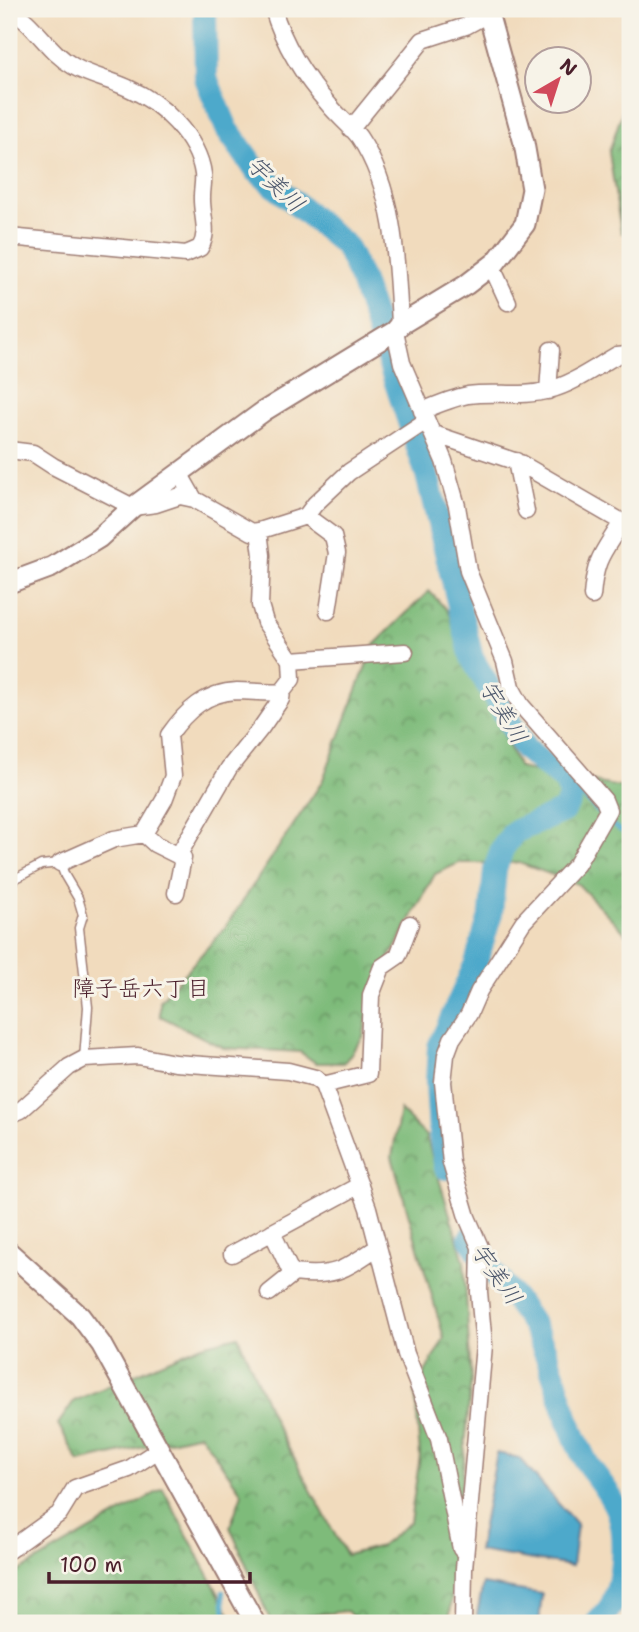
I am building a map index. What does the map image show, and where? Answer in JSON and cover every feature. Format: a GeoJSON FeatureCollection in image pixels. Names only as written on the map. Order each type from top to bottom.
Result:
{"type":"FeatureCollection","features":[{"type":"Feature","properties":{"kind":"street"},"geometry":{"type":"LineString","coordinates":[[9,9],[26,21],[73,67],[140,93],[166,111],[200,160],[204,177],[202,197],[206,237],[200,248],[186,254],[9,237]]}},
{"type":"Feature","properties":{"kind":"street"},"geometry":{"type":"LineString","coordinates":[[273,9],[286,45],[306,77],[359,137],[376,170],[388,203],[395,330],[402,363],[457,506],[468,571],[505,661],[511,687],[521,705],[604,800],[608,810],[577,864],[523,922],[479,991],[446,1055],[443,1082],[451,1163],[467,1217],[480,1247],[479,1292],[484,1345],[464,1569],[463,1623]]}},
{"type":"Feature","properties":{"kind":"street"},"geometry":{"type":"LineString","coordinates":[[9,583],[52,567],[99,538],[133,507],[264,411],[466,285],[491,265],[525,223],[532,189],[524,143],[488,11],[466,26],[423,40],[351,129]]}},
{"type":"Feature","properties":{"kind":"street"},"geometry":{"type":"LineString","coordinates":[[491,265],[508,302]]}},
{"type":"Feature","properties":{"kind":"street"},"geometry":{"type":"LineString","coordinates":[[548,391],[551,350]]}},
{"type":"Feature","properties":{"kind":"street"},"geometry":{"type":"LineString","coordinates":[[9,450],[33,453],[133,507],[156,504],[180,496],[194,499],[252,532],[259,531],[306,516],[349,472],[401,435],[468,395],[522,396],[548,391],[561,387],[617,355],[630,356]]}},
{"type":"Feature","properties":{"kind":"street"},"geometry":{"type":"LineString","coordinates":[[426,422],[516,461],[626,522],[602,550],[594,573],[592,596]]}},
{"type":"Feature","properties":{"kind":"street"},"geometry":{"type":"LineString","coordinates":[[516,461],[526,511]]}},
{"type":"Feature","properties":{"kind":"street"},"geometry":{"type":"LineString","coordinates":[[179,473],[194,499]]}},
{"type":"Feature","properties":{"kind":"street"},"geometry":{"type":"LineString","coordinates":[[306,516],[332,536],[337,553],[328,611]]}},
{"type":"Feature","properties":{"kind":"street"},"geometry":{"type":"LineString","coordinates":[[178,856],[229,768],[261,728],[292,679],[291,660],[265,622],[260,605],[262,555],[259,531]]}},
{"type":"Feature","properties":{"kind":"street"},"geometry":{"type":"LineString","coordinates":[[291,660],[405,652]]}},
{"type":"Feature","properties":{"kind":"street"},"geometry":{"type":"LineString","coordinates":[[144,834],[164,800],[173,776],[169,735],[181,718],[209,697],[236,691],[266,694],[282,692]]}},
{"type":"Feature","properties":{"kind":"street"},"geometry":{"type":"LineString","coordinates":[[144,834],[155,844],[183,858],[176,893]]}},
{"type":"Feature","properties":{"kind":"street"},"geometry":{"type":"LineString","coordinates":[[60,863],[114,839],[144,834]]}},
{"type":"Feature","properties":{"kind":"street"},"geometry":{"type":"LineString","coordinates":[[323,1085],[368,1074],[372,995],[382,967],[398,956],[410,924]]}},
{"type":"Feature","properties":{"kind":"street"},"geometry":{"type":"LineString","coordinates":[[9,1116],[35,1099],[69,1067],[84,1059],[138,1056],[175,1063],[288,1071],[315,1078],[323,1085],[360,1185],[406,1354],[439,1439],[464,1569]]}},
{"type":"Feature","properties":{"kind":"street"},"geometry":{"type":"LineString","coordinates":[[232,1254],[360,1185]]}},
{"type":"Feature","properties":{"kind":"street"},"geometry":{"type":"LineString","coordinates":[[272,1233],[294,1273]]}},
{"type":"Feature","properties":{"kind":"street"},"geometry":{"type":"LineString","coordinates":[[269,1293],[294,1273],[331,1274],[343,1270],[379,1247]]}},
{"type":"Feature","properties":{"kind":"street"},"geometry":{"type":"LineString","coordinates":[[9,1252],[80,1316],[101,1344],[255,1623]]}},
{"type":"Feature","properties":{"kind":"street"},"geometry":{"type":"LineString","coordinates":[[9,1550],[59,1514],[75,1488],[129,1469],[160,1449]]}},
{"type":"Feature","properties":{"kind":"lane"},"geometry":{"type":"LineString","coordinates":[[9,882],[41,865],[60,863],[78,898],[83,915],[79,928],[88,1007],[84,1059]]}},
{"type":"Feature","properties":{"kind":"green space"},"geometry":{"type":"Polygon","coordinates":[[[630,89],[630,237],[621,232],[609,152],[630,89]]]}},
{"type":"Feature","properties":{"kind":"green space"},"geometry":{"type":"Polygon","coordinates":[[[429,591],[447,610],[519,768],[625,788],[630,784],[630,938],[578,884],[519,863],[459,863],[435,874],[374,987],[363,1037],[344,1063],[316,1063],[300,1052],[223,1048],[160,1016],[160,1001],[224,929],[322,782],[374,645],[429,591]]]}},
{"type":"Feature","properties":{"kind":"green space"},"geometry":{"type":"Polygon","coordinates":[[[400,1110],[426,1136],[464,1261],[471,1380],[450,1615],[433,1623],[359,1623],[347,1611],[270,1620],[230,1527],[242,1493],[200,1434],[79,1462],[58,1424],[74,1401],[202,1345],[238,1336],[275,1423],[346,1555],[381,1546],[410,1522],[420,1456],[415,1391],[444,1338],[392,1157],[400,1110]]]}},
{"type":"Feature","properties":{"kind":"green space"},"geometry":{"type":"Polygon","coordinates":[[[163,1489],[234,1623],[9,1623],[9,1574],[14,1574],[163,1489]]]}},
{"type":"Feature","properties":{"kind":"water"},"geometry":{"type":"Polygon","coordinates":[[[497,1453],[519,1458],[577,1525],[572,1566],[478,1551],[497,1453]]]}},
{"type":"Feature","properties":{"kind":"water"},"geometry":{"type":"Polygon","coordinates":[[[483,1584],[542,1594],[539,1623],[478,1623],[477,1614],[483,1584]]]}},
{"type":"Feature","properties":{"kind":"waterway","name":"宇美川"},"geometry":{"type":"LineString","coordinates":[[205,9],[206,78],[227,129],[256,170],[346,246],[361,279],[427,475],[472,658],[526,750],[567,782],[570,799],[563,811],[514,832],[502,849],[495,870],[491,913],[476,963],[439,1047],[437,1082],[440,1134],[446,1168]]}},
{"type":"Feature","properties":{"kind":"waterway"},"geometry":{"type":"LineString","coordinates":[[567,782],[611,824],[630,837]]}},
{"type":"Feature","properties":{"kind":"waterway","name":"宇美川"},"geometry":{"type":"LineString","coordinates":[[470,1238],[535,1329],[578,1445],[618,1513],[623,1546],[619,1582],[612,1605],[597,1623]]}},
{"type":"Feature","properties":{"kind":"waterway"},"geometry":{"type":"LineString","coordinates":[[223,1592],[226,1623]]}},
{"type":"Feature","properties":{"kind":"district","name":"障子岳六丁目"},"geometry":{"type":"Point","coordinates":[141,988]}}]}
